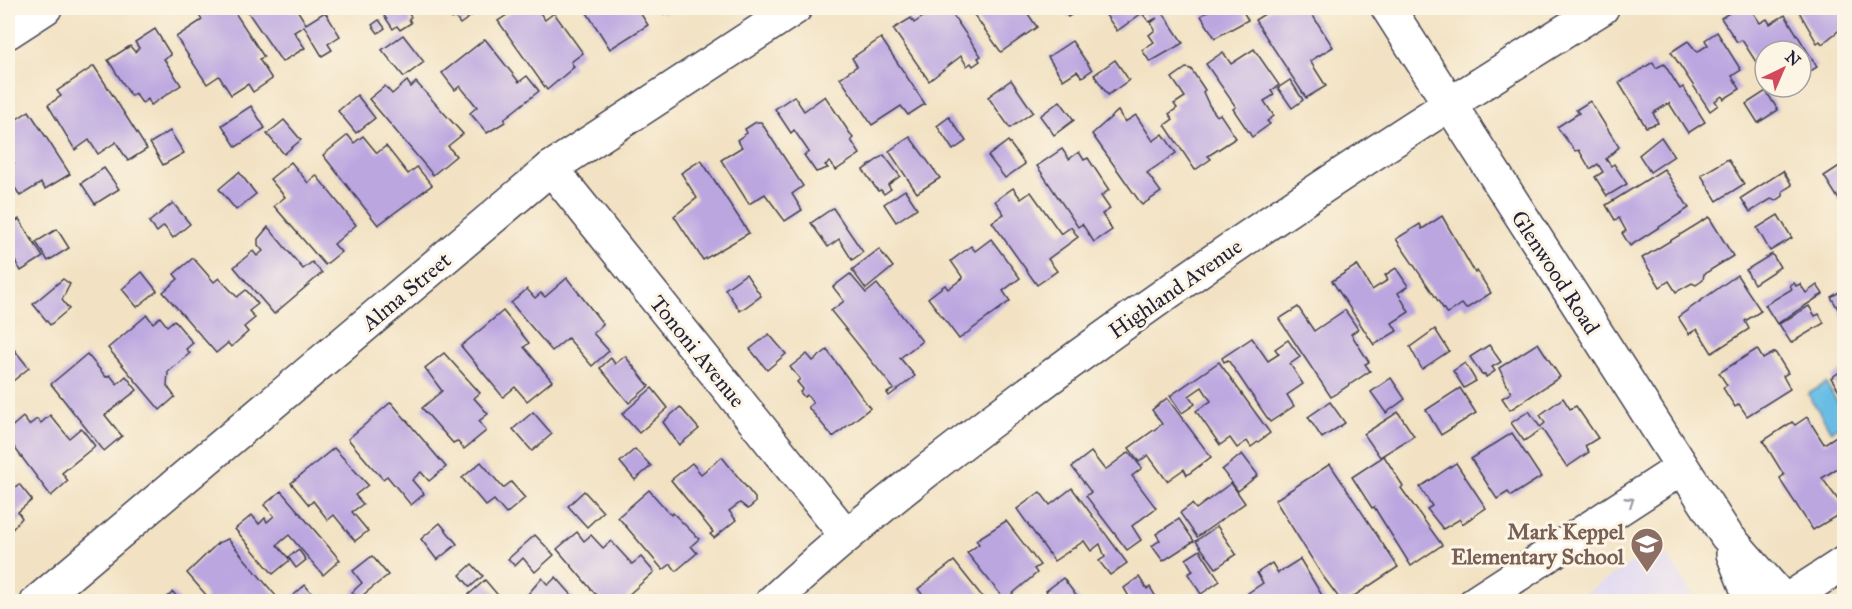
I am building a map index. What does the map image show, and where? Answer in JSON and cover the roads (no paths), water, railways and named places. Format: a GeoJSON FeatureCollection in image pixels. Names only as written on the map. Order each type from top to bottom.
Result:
{"type":"FeatureCollection","features":[{"type":"Feature","properties":{"kind":"street"},"geometry":{"type":"LineString","coordinates":[[8,32],[45,8]]}},
{"type":"Feature","properties":{"kind":"street","name":"Alma Street"},"geometry":{"type":"LineString","coordinates":[[37,602],[551,168],[795,8]]}},
{"type":"Feature","properties":{"kind":"street","name":"Glenwood Road"},"geometry":{"type":"LineString","coordinates":[[1388,8],[1726,535],[1785,601]]}},
{"type":"Feature","properties":{"kind":"street","name":"Highland Avenue"},"geometry":{"type":"LineString","coordinates":[[772,602],[845,534],[1002,412],[1127,320],[1238,243],[1602,8]]}},
{"type":"Feature","properties":{"kind":"street","name":"Tononi Avenue"},"geometry":{"type":"LineString","coordinates":[[551,168],[845,534]]}},
{"type":"Feature","properties":{"kind":"street"},"geometry":{"type":"LineString","coordinates":[[1476,602],[1682,468]]}},
{"type":"Feature","properties":{"kind":"street","name":"Glenwood Road"},"geometry":{"type":"LineString","coordinates":[[1726,535],[1752,602]]}},
{"type":"Feature","properties":{"kind":"street"},"geometry":{"type":"LineString","coordinates":[[1785,601],[1845,563]]}},
{"type":"Feature","properties":{"kind":"water"},"geometry":{"type":"Polygon","coordinates":[[[1826,383],[1844,414],[1844,423],[1831,431],[1808,394],[1826,383]]]}},
{"type":"Feature","properties":{"kind":"place","name":"Mark Keppel Elementary School"},"geometry":{"type":"Point","coordinates":[1647,573]}}]}
